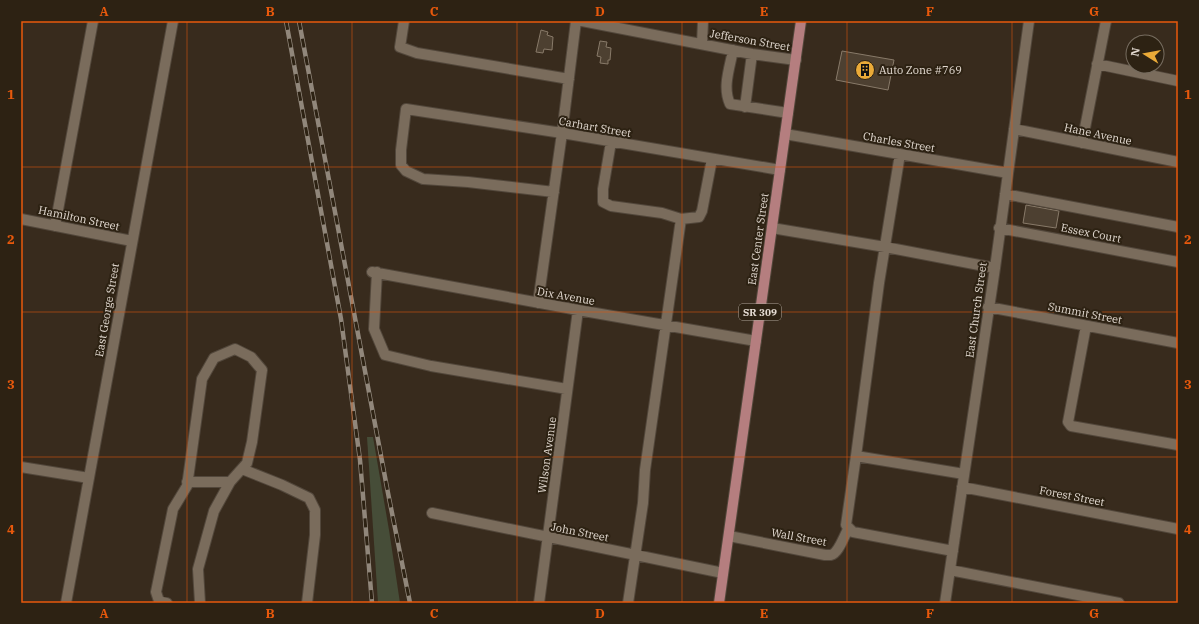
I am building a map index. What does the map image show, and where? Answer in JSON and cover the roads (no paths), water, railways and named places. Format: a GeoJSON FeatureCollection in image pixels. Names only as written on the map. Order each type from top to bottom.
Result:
{"type":"FeatureCollection","features":[{"type":"Feature","properties":{"kind":"main road","name":"East Center Street"},"geometry":{"type":"LineString","coordinates":[[719,603],[801,21]]}},
{"type":"Feature","properties":{"kind":"street"},"geometry":{"type":"LineString","coordinates":[[55,226],[93,21]]}},
{"type":"Feature","properties":{"kind":"street","name":"East George Street"},"geometry":{"type":"LineString","coordinates":[[66,603],[173,21]]}},
{"type":"Feature","properties":{"kind":"street"},"geometry":{"type":"LineString","coordinates":[[404,21],[400,47],[417,53],[569,79]]}},
{"type":"Feature","properties":{"kind":"street"},"geometry":{"type":"LineString","coordinates":[[538,303],[576,21]]}},
{"type":"Feature","properties":{"kind":"street","name":"Jefferson Street"},"geometry":{"type":"LineString","coordinates":[[582,21],[752,54],[796,60]]}},
{"type":"Feature","properties":{"kind":"street"},"geometry":{"type":"LineString","coordinates":[[702,44],[703,21]]}},
{"type":"Feature","properties":{"kind":"street","name":"East Church Street"},"geometry":{"type":"LineString","coordinates":[[945,603],[995,268],[999,228],[1029,21]]}},
{"type":"Feature","properties":{"kind":"street"},"geometry":{"type":"LineString","coordinates":[[1082,143],[1106,21]]}},
{"type":"Feature","properties":{"kind":"street"},"geometry":{"type":"LineString","coordinates":[[733,50],[726,89],[730,104],[788,113]]}},
{"type":"Feature","properties":{"kind":"street"},"geometry":{"type":"LineString","coordinates":[[745,107],[752,54]]}},
{"type":"Feature","properties":{"kind":"street"},"geometry":{"type":"LineString","coordinates":[[1097,64],[1178,81]]}},
{"type":"Feature","properties":{"kind":"street","name":"Carhart Street"},"geometry":{"type":"LineString","coordinates":[[554,192],[468,182],[423,179],[406,171],[401,165],[401,150],[406,109],[562,133],[780,170]]}},
{"type":"Feature","properties":{"kind":"street","name":"Hane Avenue"},"geometry":{"type":"LineString","coordinates":[[1014,129],[1178,162]]}},
{"type":"Feature","properties":{"kind":"street","name":"Charles Street"},"geometry":{"type":"LineString","coordinates":[[785,134],[1008,173]]}},
{"type":"Feature","properties":{"kind":"street"},"geometry":{"type":"LineString","coordinates":[[611,142],[603,189],[603,202],[611,206],[662,213],[682,219],[699,217],[702,211],[712,159]]}},
{"type":"Feature","properties":{"kind":"street"},"geometry":{"type":"LineString","coordinates":[[900,154],[879,283],[846,525],[853,532],[953,551]]}},
{"type":"Feature","properties":{"kind":"street"},"geometry":{"type":"LineString","coordinates":[[1005,194],[1178,227]]}},
{"type":"Feature","properties":{"kind":"street","name":"Hamilton Street"},"geometry":{"type":"LineString","coordinates":[[21,219],[132,241]]}},
{"type":"Feature","properties":{"kind":"street"},"geometry":{"type":"LineString","coordinates":[[628,603],[643,503],[645,470],[682,219]]}},
{"type":"Feature","properties":{"kind":"street"},"geometry":{"type":"LineString","coordinates":[[772,228],[885,247],[995,268]]}},
{"type":"Feature","properties":{"kind":"street","name":"Essex Court"},"geometry":{"type":"LineString","coordinates":[[999,228],[1178,262]]}},
{"type":"Feature","properties":{"kind":"street","name":"Dix Avenue"},"geometry":{"type":"LineString","coordinates":[[567,390],[431,366],[386,355],[374,329],[374,272],[756,342]]}},
{"type":"Feature","properties":{"kind":"street","name":"Summit Street"},"geometry":{"type":"LineString","coordinates":[[988,307],[1178,343]]}},
{"type":"Feature","properties":{"kind":"street","name":"Wilson Avenue"},"geometry":{"type":"LineString","coordinates":[[539,603],[578,310]]}},
{"type":"Feature","properties":{"kind":"street"},"geometry":{"type":"LineString","coordinates":[[1086,326],[1068,422],[1071,426],[1178,445]]}},
{"type":"Feature","properties":{"kind":"street"},"geometry":{"type":"LineString","coordinates":[[167,603],[158,601],[156,592],[173,509],[187,486],[202,379],[214,358],[235,349],[251,357],[262,370],[252,442],[247,463],[230,482],[214,511],[198,569],[199,603]]}},
{"type":"Feature","properties":{"kind":"street"},"geometry":{"type":"LineString","coordinates":[[856,456],[964,474]]}},
{"type":"Feature","properties":{"kind":"street"},"geometry":{"type":"LineString","coordinates":[[21,467],[89,478]]}},
{"type":"Feature","properties":{"kind":"street"},"geometry":{"type":"LineString","coordinates":[[242,469],[310,498],[315,510],[315,535],[307,603]]}},
{"type":"Feature","properties":{"kind":"street"},"geometry":{"type":"LineString","coordinates":[[187,482],[230,482]]}},
{"type":"Feature","properties":{"kind":"street","name":"Forest Street"},"geometry":{"type":"LineString","coordinates":[[962,487],[1178,529]]}},
{"type":"Feature","properties":{"kind":"street","name":"John Street"},"geometry":{"type":"LineString","coordinates":[[432,513],[723,573]]}},
{"type":"Feature","properties":{"kind":"street","name":"Wall Street"},"geometry":{"type":"LineString","coordinates":[[729,536],[831,555],[836,553],[849,528]]}},
{"type":"Feature","properties":{"kind":"street"},"geometry":{"type":"LineString","coordinates":[[950,570],[1119,603]]}},
{"type":"Feature","properties":{"kind":"railway"},"geometry":{"type":"LineString","coordinates":[[286,21],[341,319],[360,460],[372,603]]}},
{"type":"Feature","properties":{"kind":"railway"},"geometry":{"type":"LineString","coordinates":[[299,21],[410,603]]}},
{"type":"Feature","properties":{"kind":"place","name":"Auto Zone #769"},"geometry":{"type":"Point","coordinates":[865,70]}}]}
